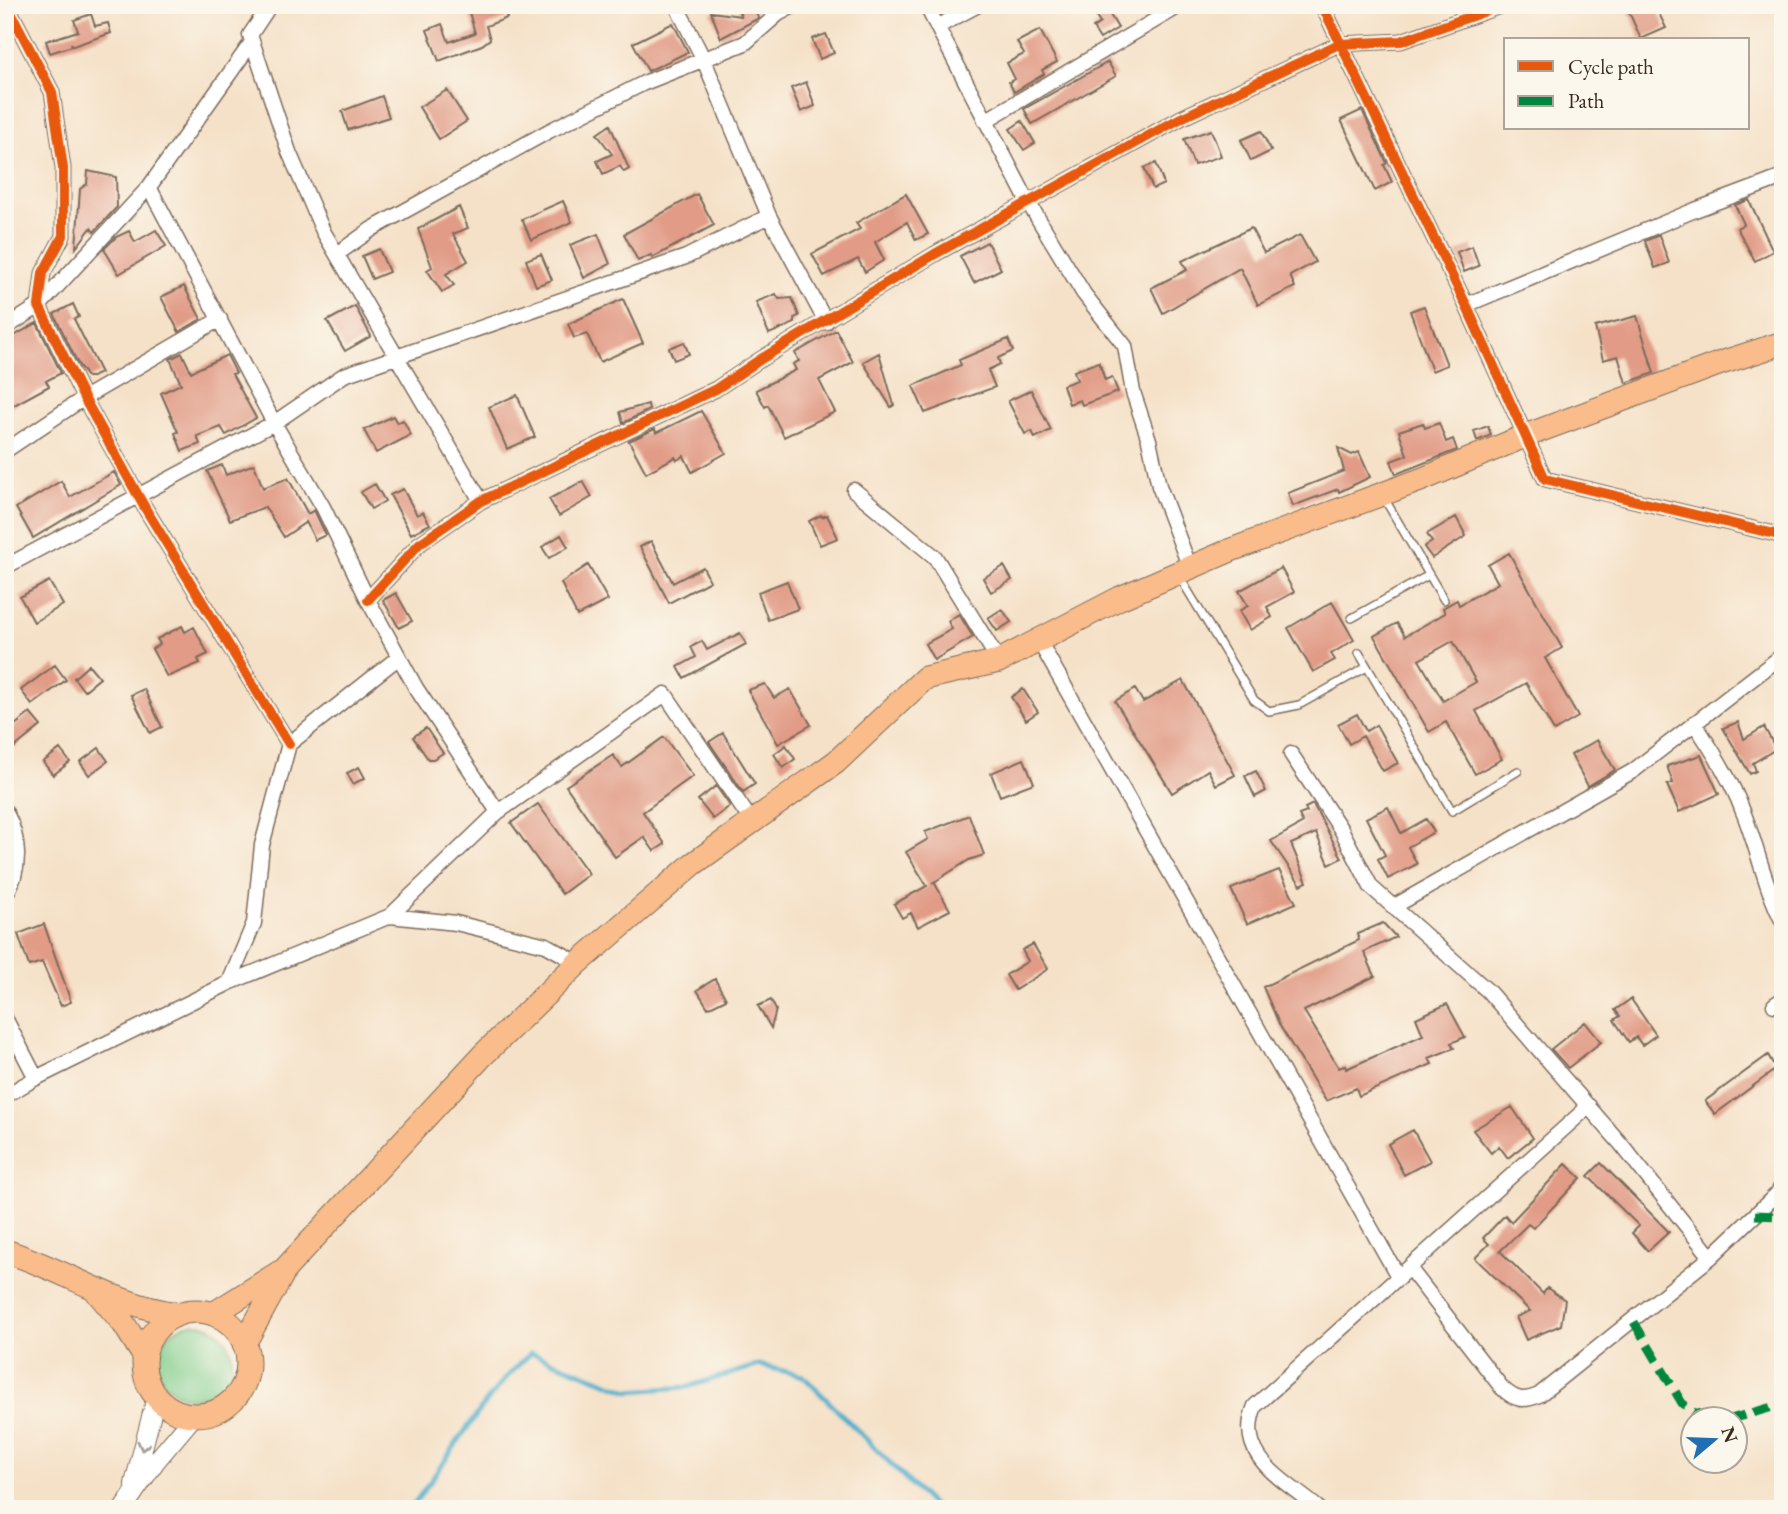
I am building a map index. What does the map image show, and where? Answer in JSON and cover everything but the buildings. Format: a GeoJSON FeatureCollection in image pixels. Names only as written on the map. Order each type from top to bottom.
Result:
{"type":"FeatureCollection","features":[{"type":"Feature","properties":{"kind":"main road"},"geometry":{"type":"LineString","coordinates":[[244,1344],[286,1268],[483,1055],[578,963],[693,864],[836,762],[925,678],[999,661],[1120,598],[1183,570],[1525,436],[1783,343]]}},
{"type":"Feature","properties":{"kind":"main road"},"geometry":{"type":"LineString","coordinates":[[5,1251],[44,1263],[95,1290],[146,1310],[178,1314],[196,1311],[214,1314],[232,1326],[244,1344],[248,1361],[246,1378],[239,1394],[219,1410],[194,1416],[180,1413],[156,1398],[144,1371],[144,1356],[155,1330],[178,1314]]}},
{"type":"Feature","properties":{"kind":"main road"},"geometry":{"type":"LineString","coordinates":[[214,1314],[286,1268]]}},
{"type":"Feature","properties":{"kind":"main road"},"geometry":{"type":"LineString","coordinates":[[95,1290],[124,1324],[144,1356]]}},
{"type":"Feature","properties":{"kind":"street"},"geometry":{"type":"LineString","coordinates":[[7,5],[52,92],[63,167],[63,236],[43,272],[39,306],[84,398],[138,495],[289,744]]}},
{"type":"Feature","properties":{"kind":"street"},"geometry":{"type":"LineString","coordinates":[[270,5],[250,35],[289,152],[323,231],[481,501]]}},
{"type":"Feature","properties":{"kind":"street"},"geometry":{"type":"LineString","coordinates":[[676,5],[703,58],[769,216],[826,322]]}},
{"type":"Feature","properties":{"kind":"street"},"geometry":{"type":"LineString","coordinates":[[337,254],[372,229],[538,137],[644,83],[745,43],[778,14],[795,5]]}},
{"type":"Feature","properties":{"kind":"street"},"geometry":{"type":"LineString","coordinates":[[926,5],[1027,202],[1084,294],[1125,346],[1133,392],[1149,440],[1183,570]]}},
{"type":"Feature","properties":{"kind":"street"},"geometry":{"type":"LineString","coordinates":[[937,27],[978,5]]}},
{"type":"Feature","properties":{"kind":"street"},"geometry":{"type":"LineString","coordinates":[[985,121],[1181,5]]}},
{"type":"Feature","properties":{"kind":"street"},"geometry":{"type":"LineString","coordinates":[[1322,5],[1466,305],[1545,479],[1783,536]]}},
{"type":"Feature","properties":{"kind":"street"},"geometry":{"type":"LineString","coordinates":[[368,600],[419,544],[481,501],[670,413],[826,322],[935,254],[1181,118],[1339,44],[1401,41],[1503,5]]}},
{"type":"Feature","properties":{"kind":"street"},"geometry":{"type":"LineString","coordinates":[[5,328],[39,306],[149,187],[252,42]]}},
{"type":"Feature","properties":{"kind":"street"},"geometry":{"type":"LineString","coordinates":[[1466,305],[1695,210],[1783,177]]}},
{"type":"Feature","properties":{"kind":"street"},"geometry":{"type":"LineString","coordinates":[[149,187],[274,423],[323,507],[399,657],[498,812]]}},
{"type":"Feature","properties":{"kind":"street"},"geometry":{"type":"LineString","coordinates":[[5,568],[274,423],[344,375],[686,257],[769,216]]}},
{"type":"Feature","properties":{"kind":"street"},"geometry":{"type":"LineString","coordinates":[[5,452],[84,398],[220,319]]}},
{"type":"Feature","properties":{"kind":"street"},"geometry":{"type":"LineString","coordinates":[[854,491],[935,557],[999,661]]}},
{"type":"Feature","properties":{"kind":"street"},"geometry":{"type":"LineString","coordinates":[[1039,641],[1405,1273],[1512,1398],[1526,1401],[1560,1379],[1711,1257],[1777,1194],[1783,1184]]}},
{"type":"Feature","properties":{"kind":"street"},"geometry":{"type":"LineString","coordinates":[[1393,907],[1633,771],[1783,655]]}},
{"type":"Feature","properties":{"kind":"street"},"geometry":{"type":"LineString","coordinates":[[229,983],[254,923],[262,845],[289,744],[399,657]]}},
{"type":"Feature","properties":{"kind":"street"},"geometry":{"type":"LineString","coordinates":[[5,1096],[36,1078],[229,983],[390,916],[498,812],[665,694],[752,822]]}},
{"type":"Feature","properties":{"kind":"street"},"geometry":{"type":"LineString","coordinates":[[1694,723],[1715,754],[1739,800],[1766,884],[1783,922]]}},
{"type":"Feature","properties":{"kind":"street"},"geometry":{"type":"LineString","coordinates":[[1291,754],[1342,831],[1371,887],[1488,991],[1589,1106],[1711,1257]]}},
{"type":"Feature","properties":{"kind":"street"},"geometry":{"type":"LineString","coordinates":[[5,811],[15,828],[18,861],[5,896]]}},
{"type":"Feature","properties":{"kind":"street"},"geometry":{"type":"LineString","coordinates":[[390,916],[456,923],[546,945],[578,963]]}},
{"type":"Feature","properties":{"kind":"street"},"geometry":{"type":"LineString","coordinates":[[5,1018],[36,1078]]}},
{"type":"Feature","properties":{"kind":"street"},"geometry":{"type":"LineString","coordinates":[[1319,1509],[1257,1456],[1249,1440],[1248,1422],[1255,1406],[1589,1106]]}},
{"type":"Feature","properties":{"kind":"street"},"geometry":{"type":"LineString","coordinates":[[127,1502],[156,1398]]}},
{"type":"Feature","properties":{"kind":"street"},"geometry":{"type":"LineString","coordinates":[[127,1502],[194,1416]]}},
{"type":"Feature","properties":{"kind":"lane"},"geometry":{"type":"LineString","coordinates":[[1382,494],[1444,600]]}},
{"type":"Feature","properties":{"kind":"lane"},"geometry":{"type":"LineString","coordinates":[[1183,570],[1254,700],[1269,711],[1299,705],[1367,667]]}},
{"type":"Feature","properties":{"kind":"lane"},"geometry":{"type":"LineString","coordinates":[[1352,618],[1429,575]]}},
{"type":"Feature","properties":{"kind":"lane"},"geometry":{"type":"LineString","coordinates":[[1359,653],[1452,811],[1518,772]]}},
{"type":"Feature","properties":{"kind":"green space"},"geometry":{"type":"Polygon","coordinates":[[[188,1324],[202,1324],[216,1330],[226,1340],[232,1361],[230,1375],[216,1392],[202,1398],[188,1398],[174,1392],[164,1382],[158,1368],[158,1354],[164,1340],[174,1330],[188,1324]]]}},
{"type":"Feature","properties":{"kind":"waterway"},"geometry":{"type":"LineString","coordinates":[[410,1509],[482,1408],[513,1370],[531,1353],[629,1391],[687,1387],[759,1365],[803,1376],[936,1509]]}},
{"type":"Feature","properties":{"kind":"marked path"},"geometry":{"type":"LineString","coordinates":[[1755,1215],[1783,1216]]}},
{"type":"Feature","properties":{"kind":"marked path"},"geometry":{"type":"LineString","coordinates":[[1634,1322],[1686,1406]]}},
{"type":"Feature","properties":{"kind":"marked path"},"geometry":{"type":"LineString","coordinates":[[1750,1413],[1783,1404]]}},
{"type":"Feature","properties":{"kind":"cycle path"},"geometry":{"type":"LineString","coordinates":[[7,5],[52,92],[63,168],[63,236],[43,273],[39,306],[84,398],[145,508],[289,744]]}},
{"type":"Feature","properties":{"kind":"cycle path"},"geometry":{"type":"LineString","coordinates":[[1322,5],[1466,305],[1545,479],[1783,536]]}},
{"type":"Feature","properties":{"kind":"cycle path"},"geometry":{"type":"LineString","coordinates":[[368,600],[419,544],[481,501],[716,389],[935,254],[1181,118],[1339,44],[1401,41],[1503,5]]}}]}
